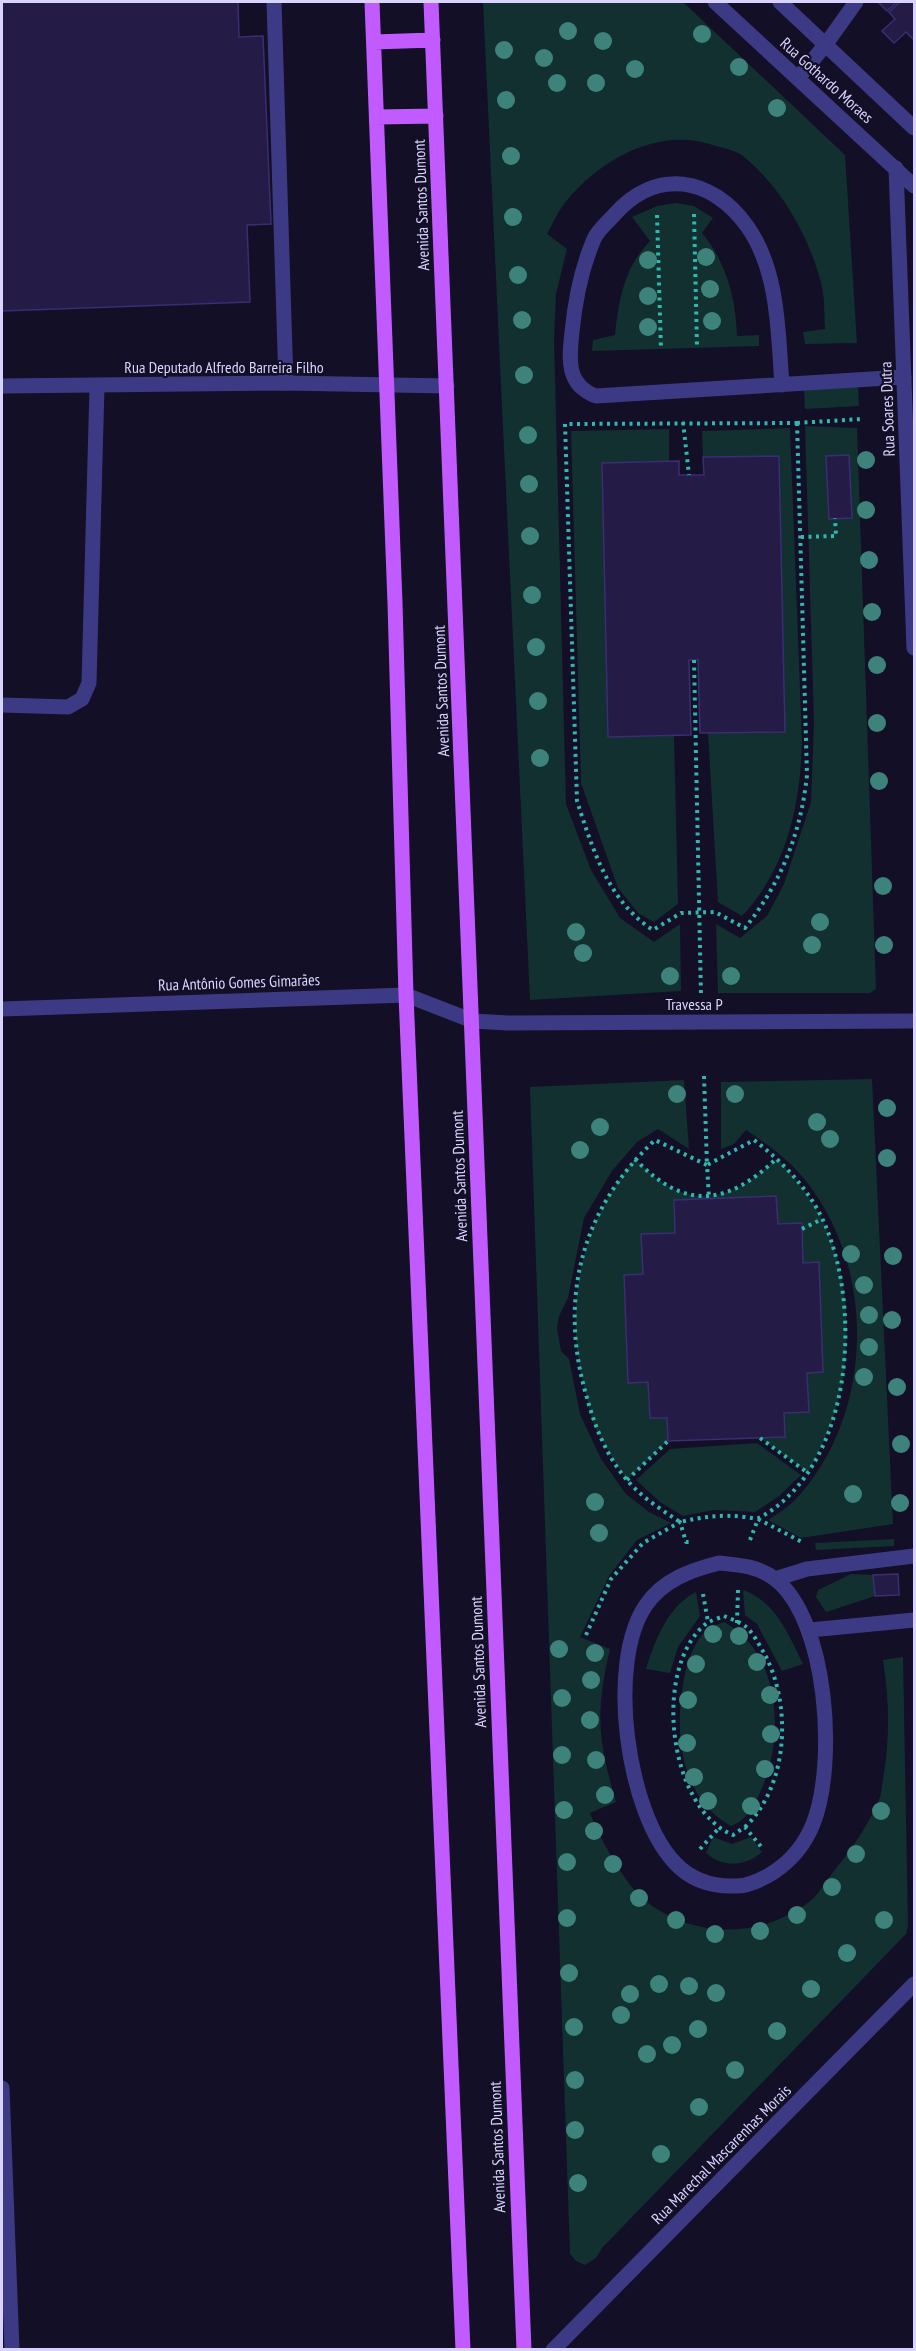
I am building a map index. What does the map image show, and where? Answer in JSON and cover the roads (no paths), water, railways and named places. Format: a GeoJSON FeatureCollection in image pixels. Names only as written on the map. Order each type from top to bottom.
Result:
{"type":"FeatureCollection","features":[{"type":"Feature","properties":{"kind":"main road"},"geometry":{"type":"LineString","coordinates":[[372,2],[388,386],[406,994],[463,2349]]}},
{"type":"Feature","properties":{"kind":"main road","name":"Avenida Santos Dumont"},"geometry":{"type":"LineString","coordinates":[[431,2],[524,2349]]}},
{"type":"Feature","properties":{"kind":"main road"},"geometry":{"type":"LineString","coordinates":[[374,42],[432,40]]}},
{"type":"Feature","properties":{"kind":"main road"},"geometry":{"type":"LineString","coordinates":[[376,117],[436,116]]}},
{"type":"Feature","properties":{"kind":"street"},"geometry":{"type":"LineString","coordinates":[[274,2],[286,383]]}},
{"type":"Feature","properties":{"kind":"street","name":"Rua Gothardo Moraes"},"geometry":{"type":"LineString","coordinates":[[715,2],[915,186]]}},
{"type":"Feature","properties":{"kind":"street","name":"Rua Gothardo Moraes"},"geometry":{"type":"LineString","coordinates":[[780,2],[915,128]]}},
{"type":"Feature","properties":{"kind":"street"},"geometry":{"type":"LineString","coordinates":[[798,78],[856,2]]}},
{"type":"Feature","properties":{"kind":"street","name":"Rua Soares Dutra"},"geometry":{"type":"LineString","coordinates":[[896,168],[915,648]]}},
{"type":"Feature","properties":{"kind":"street"},"geometry":{"type":"LineString","coordinates":[[782,385],[776,314],[767,265],[748,227],[723,200],[695,184],[658,185],[628,199],[594,237],[575,305],[570,354],[572,375],[583,392],[596,396],[782,385],[904,377]]}},
{"type":"Feature","properties":{"kind":"street","name":"Rua Deputado Alfredo Barreira Filho"},"geometry":{"type":"LineString","coordinates":[[2,386],[286,383],[447,386]]}},
{"type":"Feature","properties":{"kind":"street"},"geometry":{"type":"LineString","coordinates":[[2,705],[68,707],[82,699],[89,683],[97,386]]}},
{"type":"Feature","properties":{"kind":"street","name":"Rua Antônio Gomes Gimarães"},"geometry":{"type":"LineString","coordinates":[[2,1009],[406,994],[473,1021]]}},
{"type":"Feature","properties":{"kind":"street","name":"Travessa P"},"geometry":{"type":"LineString","coordinates":[[473,1021],[915,1021]]}},
{"type":"Feature","properties":{"kind":"street"},"geometry":{"type":"LineString","coordinates":[[775,1579],[807,1569],[915,1556]]}},
{"type":"Feature","properties":{"kind":"street"},"geometry":{"type":"LineString","coordinates":[[719,1563],[752,1567],[775,1579],[798,1605],[810,1630],[820,1677],[825,1734],[821,1788],[813,1823],[799,1849],[784,1865],[765,1878],[740,1886],[714,1886],[692,1876],[675,1863],[657,1838],[637,1785],[626,1732],[625,1670],[633,1631],[646,1604],[668,1584],[690,1571],[719,1563]]}},
{"type":"Feature","properties":{"kind":"street"},"geometry":{"type":"LineString","coordinates":[[810,1630],[915,1620]]}},
{"type":"Feature","properties":{"kind":"street","name":"Rua Marechal Mascarenhas Morais"},"geometry":{"type":"LineString","coordinates":[[553,2349],[911,1995]]}},
{"type":"Feature","properties":{"kind":"street"},"geometry":{"type":"LineString","coordinates":[[2,2088],[12,2349]]}}]}
